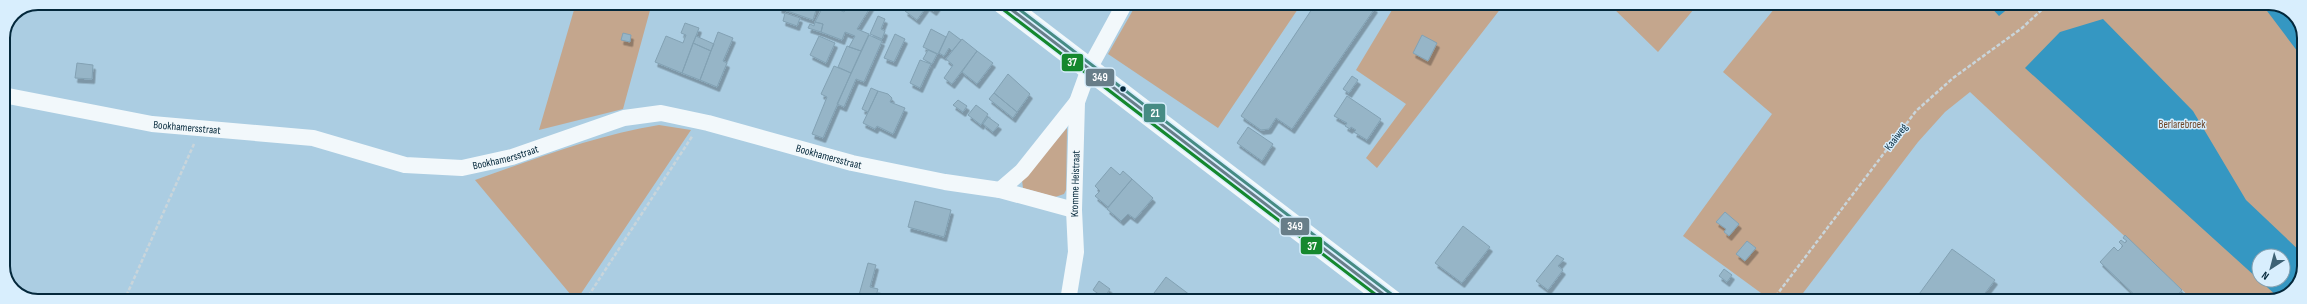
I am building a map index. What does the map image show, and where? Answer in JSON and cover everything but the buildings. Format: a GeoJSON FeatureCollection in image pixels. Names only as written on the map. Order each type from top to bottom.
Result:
{"type":"FeatureCollection","features":[{"type":"Feature","properties":{"kind":"main road"},"geometry":{"type":"LineString","coordinates":[[1012,10],[1383,294]]}},
{"type":"Feature","properties":{"kind":"street","name":"Kromme Heistraat"},"geometry":{"type":"LineString","coordinates":[[1069,294],[1076,252],[1074,210],[1077,102],[1089,69],[1121,10]]}},
{"type":"Feature","properties":{"kind":"street","name":"Bookhamersstraat"},"geometry":{"type":"LineString","coordinates":[[10,96],[152,124],[313,138],[405,164],[462,168],[512,158],[624,118],[662,113],[702,121],[852,163],[945,182],[1000,190],[1074,210]]}},
{"type":"Feature","properties":{"kind":"street"},"geometry":{"type":"LineString","coordinates":[[1000,190],[1022,171],[1077,102]]}},
{"type":"Feature","properties":{"kind":"path","name":"Kaaiweg"},"geometry":{"type":"LineString","coordinates":[[1777,294],[1916,111],[1953,78],[2022,28],[2041,10]]}},
{"type":"Feature","properties":{"kind":"path"},"geometry":{"type":"LineString","coordinates":[[590,294],[702,121]]}},
{"type":"Feature","properties":{"kind":"path"},"geometry":{"type":"LineString","coordinates":[[127,294],[201,128]]}},
{"type":"Feature","properties":{"kind":"green space"},"geometry":{"type":"Polygon","coordinates":[[[574,10],[650,10],[623,109],[539,130],[574,10]]]}},
{"type":"Feature","properties":{"kind":"green space"},"geometry":{"type":"Polygon","coordinates":[[[1133,10],[1297,10],[1218,128],[1108,54],[1133,10]]]}},
{"type":"Feature","properties":{"kind":"green space"},"geometry":{"type":"Polygon","coordinates":[[[1392,10],[1500,10],[1377,168],[1366,158],[1406,104],[1356,70],[1392,10]]]}},
{"type":"Feature","properties":{"kind":"green space"},"geometry":{"type":"Polygon","coordinates":[[[1615,10],[1693,10],[1658,52],[1615,10]]]}},
{"type":"Feature","properties":{"kind":"green space","name":"Berlarebroek"},"geometry":{"type":"Polygon","coordinates":[[[1773,10],[2272,10],[2286,16],[2295,28],[2297,37],[2297,269],[2291,283],[2291,248],[2251,248],[2251,288],[2286,288],[2278,292],[2269,294],[2186,294],[1970,92],[1945,112],[1918,142],[1802,294],[1760,294],[1683,236],[1772,114],[1723,72],[1773,10]]]}},
{"type":"Feature","properties":{"kind":"green space"},"geometry":{"type":"Polygon","coordinates":[[[659,125],[691,130],[581,294],[570,294],[475,180],[589,141],[635,129],[659,125]]]}},
{"type":"Feature","properties":{"kind":"green space"},"geometry":{"type":"Polygon","coordinates":[[[1067,128],[1066,190],[1064,194],[1055,197],[1023,188],[1022,180],[1067,128]]]}},
{"type":"Feature","properties":{"kind":"water"},"geometry":{"type":"Polygon","coordinates":[[[1993,10],[2006,10],[1999,16],[1993,10]]]}},
{"type":"Feature","properties":{"kind":"water"},"geometry":{"type":"Polygon","coordinates":[[[2266,10],[2281,13],[2290,20],[2296,31],[2297,51],[2266,10]]]}},
{"type":"Feature","properties":{"kind":"water"},"geometry":{"type":"Polygon","coordinates":[[[2103,19],[2193,111],[2246,200],[2297,248],[2297,269],[2291,283],[2291,248],[2251,248],[2251,273],[2025,68],[2060,32],[2103,19]]]}},
{"type":"Feature","properties":{"kind":"water"},"geometry":{"type":"Polygon","coordinates":[[[2268,288],[2286,288],[2283,290],[2274,293],[2268,288]]]}},
{"type":"Feature","properties":{"kind":"transit line","name":"37"},"geometry":{"type":"LineString","coordinates":[[1004,10],[1375,294]]}},
{"type":"Feature","properties":{"kind":"transit line","name":"349"},"geometry":{"type":"LineString","coordinates":[[1012,10],[1383,294]]}},
{"type":"Feature","properties":{"kind":"transit line","name":"21"},"geometry":{"type":"LineString","coordinates":[[1020,10],[1391,294]]}}]}
